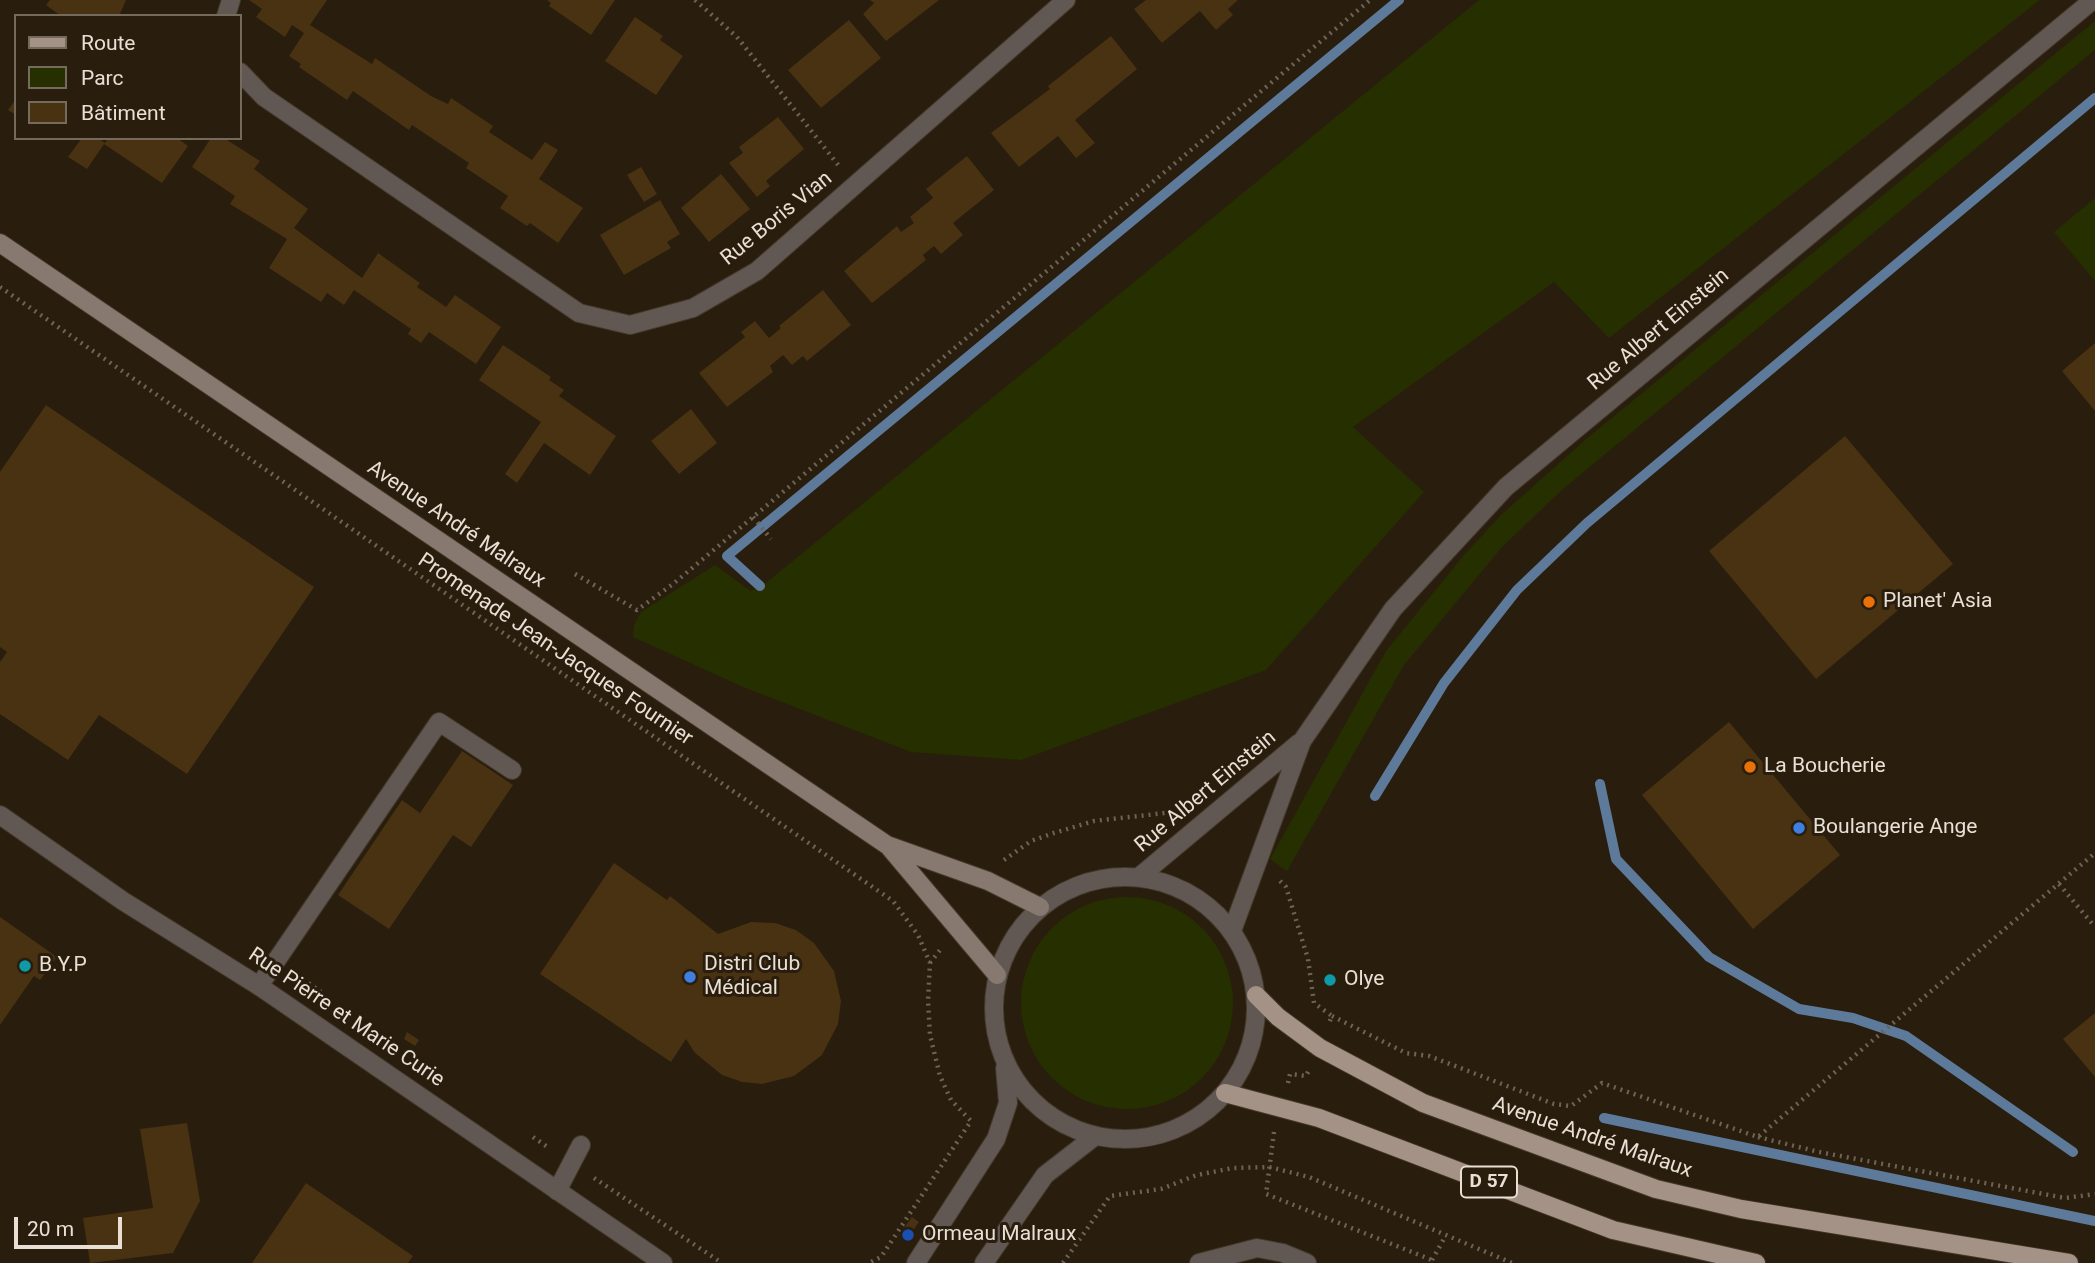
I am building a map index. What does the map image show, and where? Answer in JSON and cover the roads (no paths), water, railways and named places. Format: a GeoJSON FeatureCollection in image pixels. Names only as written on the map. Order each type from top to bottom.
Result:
{"type":"FeatureCollection","features":[{"type":"Feature","properties":{"kind":"main road","name":"Avenue André Malraux"},"geometry":{"type":"LineString","coordinates":[[1256,995],[1278,1017],[1320,1048],[1423,1103],[1656,1189],[1741,1209],[2069,1263]]}},
{"type":"Feature","properties":{"kind":"main road","name":"D 57"},"geometry":{"type":"LineString","coordinates":[[1225,1093],[1282,1107],[1394,1144],[1613,1230],[1756,1263]]}},
{"type":"Feature","properties":{"kind":"street","name":"Rue Boris Vian"},"geometry":{"type":"LineString","coordinates":[[242,74],[264,97],[579,313],[630,325],[693,308],[757,271],[1066,0]]}},
{"type":"Feature","properties":{"kind":"street","name":"Rue Albert Einstein"},"geometry":{"type":"LineString","coordinates":[[1231,931],[1302,741],[1393,610],[1506,487],[2094,0]]}},
{"type":"Feature","properties":{"kind":"street","name":"Avenue André Malraux"},"geometry":{"type":"LineString","coordinates":[[0,243],[887,845],[988,881],[1040,907]]}},
{"type":"Feature","properties":{"kind":"street"},"geometry":{"type":"LineString","coordinates":[[259,986],[439,722],[512,770]]}},
{"type":"Feature","properties":{"kind":"street","name":"Rue Albert Einstein"},"geometry":{"type":"LineString","coordinates":[[1139,877],[1302,741]]}},
{"type":"Feature","properties":{"kind":"street","name":"Rue Pierre et Marie Curie"},"geometry":{"type":"LineString","coordinates":[[0,816],[123,901],[259,986],[663,1263]]}},
{"type":"Feature","properties":{"kind":"street","name":"Avenue André Malraux"},"geometry":{"type":"LineString","coordinates":[[887,845],[997,975]]}},
{"type":"Feature","properties":{"kind":"street"},"geometry":{"type":"LineString","coordinates":[[916,1263],[996,1139],[1008,1103],[1004,1064],[993,1020],[997,975],[1016,933],[1040,907],[1070,888],[1104,878],[1139,877],[1175,886],[1206,904],[1231,931],[1248,961],[1256,995],[1255,1030],[1248,1052],[1225,1093],[1198,1118],[1166,1134],[1130,1140],[1094,1137],[1059,1124],[1030,1102],[1004,1064]]}},
{"type":"Feature","properties":{"kind":"street"},"geometry":{"type":"LineString","coordinates":[[984,1263],[1045,1175],[1094,1137]]}},
{"type":"Feature","properties":{"kind":"street"},"geometry":{"type":"LineString","coordinates":[[557,1191],[581,1145]]}},
{"type":"Feature","properties":{"kind":"street"},"geometry":{"type":"LineString","coordinates":[[1199,1263],[1256,1248],[1283,1253],[1307,1263]]}},
{"type":"Feature","properties":{"kind":"waterway"},"geometry":{"type":"LineString","coordinates":[[760,586],[727,556],[1399,0]]}},
{"type":"Feature","properties":{"kind":"waterway"},"geometry":{"type":"LineString","coordinates":[[1375,796],[1444,683],[1517,590],[1587,523],[2095,98]]}},
{"type":"Feature","properties":{"kind":"waterway"},"geometry":{"type":"LineString","coordinates":[[1600,784],[1616,859],[1709,957],[1799,1009],[1853,1018],[1906,1036],[2073,1152]]}},
{"type":"Feature","properties":{"kind":"waterway"},"geometry":{"type":"LineString","coordinates":[[1604,1118],[2095,1221]]}},
{"type":"Feature","properties":{"kind":"place","name":"Planet' Asia"},"geometry":{"type":"Point","coordinates":[1869,602]}},
{"type":"Feature","properties":{"kind":"place","name":"La Boucherie"},"geometry":{"type":"Point","coordinates":[1750,767]}},
{"type":"Feature","properties":{"kind":"place","name":"Boulangerie Ange"},"geometry":{"type":"Point","coordinates":[1799,828]}},
{"type":"Feature","properties":{"kind":"place","name":"B.Y.P"},"geometry":{"type":"Point","coordinates":[25,966]}},
{"type":"Feature","properties":{"kind":"place","name":"Distri Club Médical"},"geometry":{"type":"Point","coordinates":[690,977]}},
{"type":"Feature","properties":{"kind":"place","name":"Olye"},"geometry":{"type":"Point","coordinates":[1330,980]}},
{"type":"Feature","properties":{"kind":"place","name":"Ormeau Malraux"},"geometry":{"type":"Point","coordinates":[908,1235]}}]}
